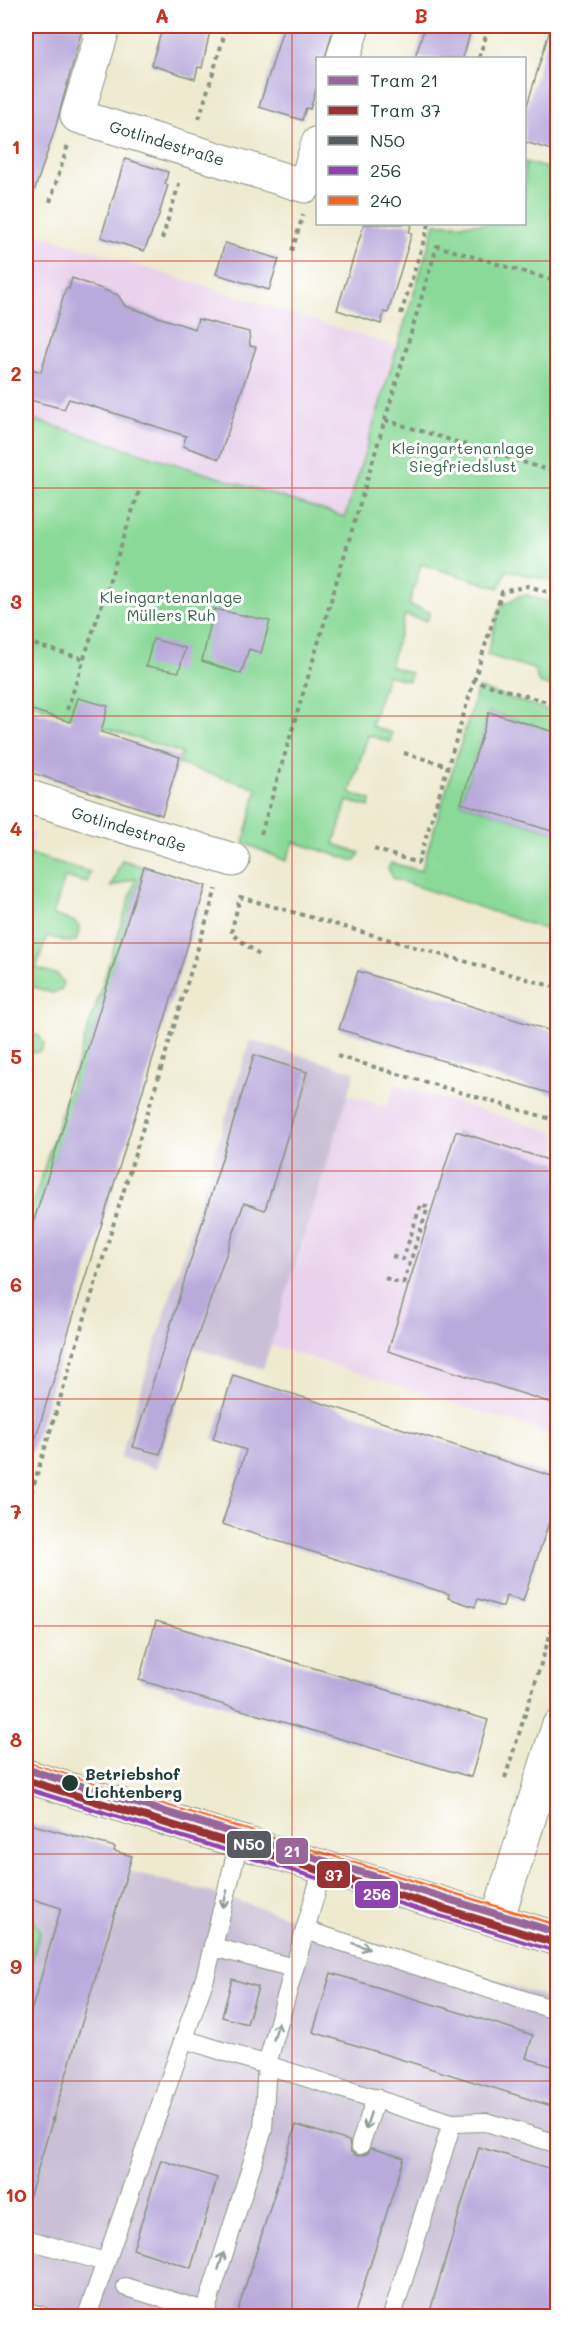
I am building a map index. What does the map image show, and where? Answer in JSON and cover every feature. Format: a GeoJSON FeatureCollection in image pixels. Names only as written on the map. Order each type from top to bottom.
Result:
{"type":"FeatureCollection","features":[{"type":"Feature","properties":{"kind":"street"},"geometry":{"type":"LineString","coordinates":[[76,116],[104,26]]}},
{"type":"Feature","properties":{"kind":"street"},"geometry":{"type":"LineString","coordinates":[[343,57],[353,26]]}},
{"type":"Feature","properties":{"kind":"street","name":"Gotlindestraße"},"geometry":{"type":"LineString","coordinates":[[76,116],[305,186],[316,150]]}},
{"type":"Feature","properties":{"kind":"street","name":"Gotlindestraße"},"geometry":{"type":"LineString","coordinates":[[26,796],[225,872]]}},
{"type":"Feature","properties":{"kind":"street"},"geometry":{"type":"LineString","coordinates":[[496,1920],[558,1727]]}},
{"type":"Feature","properties":{"kind":"street"},"geometry":{"type":"LineString","coordinates":[[26,1776],[558,1939]]}},
{"type":"Feature","properties":{"kind":"lane"},"geometry":{"type":"LineString","coordinates":[[87,2316],[182,2029],[205,1978],[239,1842]]}},
{"type":"Feature","properties":{"kind":"lane"},"geometry":{"type":"LineString","coordinates":[[126,2287],[204,2314],[262,2129],[267,2064],[323,1867]]}},
{"type":"Feature","properties":{"kind":"lane"},"geometry":{"type":"LineString","coordinates":[[305,1930],[558,2011]]}},
{"type":"Feature","properties":{"kind":"lane"},"geometry":{"type":"LineString","coordinates":[[213,1947],[294,1968]]}},
{"type":"Feature","properties":{"kind":"lane"},"geometry":{"type":"LineString","coordinates":[[182,2029],[267,2064],[452,2123],[486,2122],[558,2144]]}},
{"type":"Feature","properties":{"kind":"lane"},"geometry":{"type":"LineString","coordinates":[[360,2145],[376,2098]]}},
{"type":"Feature","properties":{"kind":"lane"},"geometry":{"type":"LineString","coordinates":[[392,2316],[452,2123]]}},
{"type":"Feature","properties":{"kind":"lane"},"geometry":{"type":"LineString","coordinates":[[26,2239],[105,2262]]}},
{"type":"Feature","properties":{"kind":"lane"},"geometry":{"type":"LineString","coordinates":[[26,2312],[42,2316]]}},
{"type":"Feature","properties":{"kind":"path"},"geometry":{"type":"LineString","coordinates":[[479,57],[489,26]]}},
{"type":"Feature","properties":{"kind":"path"},"geometry":{"type":"LineString","coordinates":[[50,202],[76,116]]}},
{"type":"Feature","properties":{"kind":"path"},"geometry":{"type":"LineString","coordinates":[[401,314],[429,225]]}},
{"type":"Feature","properties":{"kind":"path"},"geometry":{"type":"LineString","coordinates":[[261,834],[437,246],[558,282]]}},
{"type":"Feature","properties":{"kind":"path"},"geometry":{"type":"LineString","coordinates":[[385,420],[555,472]]}},
{"type":"Feature","properties":{"kind":"path"},"geometry":{"type":"LineString","coordinates":[[67,710],[139,491]]}},
{"type":"Feature","properties":{"kind":"path"},"geometry":{"type":"LineString","coordinates":[[374,849],[418,863],[502,592],[528,586],[558,595]]}},
{"type":"Feature","properties":{"kind":"path"},"geometry":{"type":"LineString","coordinates":[[26,642],[84,659]]}},
{"type":"Feature","properties":{"kind":"path"},"geometry":{"type":"LineString","coordinates":[[474,681],[558,705]]}},
{"type":"Feature","properties":{"kind":"path"},"geometry":{"type":"LineString","coordinates":[[404,753],[448,766]]}},
{"type":"Feature","properties":{"kind":"path"},"geometry":{"type":"LineString","coordinates":[[26,1510],[225,872]]}},
{"type":"Feature","properties":{"kind":"path"},"geometry":{"type":"LineString","coordinates":[[259,955],[231,933],[240,897],[558,988]]}},
{"type":"Feature","properties":{"kind":"path"},"geometry":{"type":"LineString","coordinates":[[337,1056],[558,1121]]}},
{"type":"Feature","properties":{"kind":"path"},"geometry":{"type":"LineString","coordinates":[[385,1278],[406,1285],[428,1207],[420,1204],[403,1259],[392,1256]]}},
{"type":"Feature","properties":{"kind":"path"},"geometry":{"type":"LineString","coordinates":[[51,2119],[59,2121]]}},
{"type":"Feature","properties":{"kind":"shaded area"},"geometry":{"type":"Polygon","coordinates":[[[26,230],[396,346],[345,517],[26,417],[26,230]]]}},
{"type":"Feature","properties":{"kind":"shaded area"},"geometry":{"type":"Polygon","coordinates":[[[26,830],[35,833],[26,864],[26,830]]]}},
{"type":"Feature","properties":{"kind":"shaded area"},"geometry":{"type":"Polygon","coordinates":[[[250,1040],[355,1072],[263,1369],[193,1348],[156,1469],[120,1458],[250,1040]]]}},
{"type":"Feature","properties":{"kind":"shaded area"},"geometry":{"type":"Polygon","coordinates":[[[395,1084],[557,1133],[557,1436],[270,1345],[348,1095],[387,1107],[395,1084]]]}},
{"type":"Feature","properties":{"kind":"shaded area","name":"Betriebshof Lichtenberg"},"geometry":{"type":"Polygon","coordinates":[[[26,1823],[60,1830],[59,1834],[115,1847],[114,1851],[132,1856],[129,1871],[209,1892],[557,2000],[557,2316],[26,2316],[26,1823]]]}},
{"type":"Feature","properties":{"kind":"green space"},"geometry":{"type":"Polygon","coordinates":[[[526,162],[557,171],[557,582],[507,570],[499,588],[421,564],[409,605],[430,612],[427,621],[405,615],[390,666],[411,673],[409,681],[387,675],[371,726],[392,733],[390,742],[368,735],[350,793],[371,800],[369,807],[347,801],[334,844],[360,853],[355,861],[294,842],[286,861],[244,843],[257,788],[178,764],[181,753],[26,702],[26,417],[345,517],[435,225],[526,225],[526,162]]]}},
{"type":"Feature","properties":{"kind":"green space"},"geometry":{"type":"Polygon","coordinates":[[[527,595],[557,604],[557,689],[539,683],[534,669],[487,655],[500,607],[519,596],[527,595]]]}},
{"type":"Feature","properties":{"kind":"green space"},"geometry":{"type":"Polygon","coordinates":[[[478,688],[557,713],[557,733],[489,712],[461,803],[557,833],[557,933],[394,879],[388,869],[391,863],[421,871],[478,688]]]}},
{"type":"Feature","properties":{"kind":"green space"},"geometry":{"type":"Polygon","coordinates":[[[30,854],[90,872],[87,883],[65,877],[53,915],[75,922],[80,928],[76,941],[68,942],[47,936],[36,968],[58,975],[63,983],[61,990],[52,993],[31,986],[26,1003],[26,868],[30,854]]]}},
{"type":"Feature","properties":{"kind":"green space"},"geometry":{"type":"Polygon","coordinates":[[[122,860],[144,867],[51,1168],[52,1186],[45,1184],[26,1246],[26,1225],[136,878],[111,887],[122,860]]]}},
{"type":"Feature","properties":{"kind":"green space"},"geometry":{"type":"Polygon","coordinates":[[[26,1032],[39,1036],[44,1043],[42,1050],[34,1053],[26,1050],[26,1032]]]}},
{"type":"Feature","properties":{"kind":"green space"},"geometry":{"type":"Polygon","coordinates":[[[26,1912],[33,1918],[40,1931],[26,1980],[26,1912]]]}},
{"type":"Feature","properties":{"kind":"building"},"geometry":{"type":"Polygon","coordinates":[[[35,26],[83,26],[55,129],[30,204],[26,203],[26,56],[35,26]]]}},
{"type":"Feature","properties":{"kind":"building"},"geometry":{"type":"Polygon","coordinates":[[[163,26],[211,26],[202,68],[198,67],[195,79],[151,65],[163,26]]]}},
{"type":"Feature","properties":{"kind":"building"},"geometry":{"type":"Polygon","coordinates":[[[284,26],[334,26],[325,57],[316,57],[316,90],[310,109],[306,108],[302,120],[259,107],[284,26]]]}},
{"type":"Feature","properties":{"kind":"building"},"geometry":{"type":"Polygon","coordinates":[[[425,26],[472,26],[463,57],[415,57],[425,26]]]}},
{"type":"Feature","properties":{"kind":"building"},"geometry":{"type":"Polygon","coordinates":[[[551,26],[558,26],[558,152],[526,142],[526,109],[551,26]]]}},
{"type":"Feature","properties":{"kind":"building"},"geometry":{"type":"Polygon","coordinates":[[[125,159],[168,172],[165,184],[168,185],[158,218],[144,251],[101,237],[125,159]]]}},
{"type":"Feature","properties":{"kind":"building"},"geometry":{"type":"Polygon","coordinates":[[[364,225],[412,225],[409,232],[412,233],[388,313],[384,312],[381,324],[337,310],[364,225]]]}},
{"type":"Feature","properties":{"kind":"building"},"geometry":{"type":"Polygon","coordinates":[[[225,243],[279,259],[269,290],[216,274],[225,243]]]}},
{"type":"Feature","properties":{"kind":"building"},"geometry":{"type":"Polygon","coordinates":[[[72,278],[118,295],[125,306],[195,329],[198,319],[249,332],[250,346],[256,347],[219,459],[183,446],[186,436],[69,399],[64,409],[26,399],[26,367],[41,372],[66,288],[69,289],[72,278]]]}},
{"type":"Feature","properties":{"kind":"building"},"geometry":{"type":"Polygon","coordinates":[[[214,609],[270,621],[261,653],[249,649],[241,674],[202,661],[214,609]]]}},
{"type":"Feature","properties":{"kind":"building"},"geometry":{"type":"Polygon","coordinates":[[[153,639],[185,648],[179,672],[146,666],[153,639]]]}},
{"type":"Feature","properties":{"kind":"building"},"geometry":{"type":"Polygon","coordinates":[[[78,698],[108,706],[101,732],[180,757],[162,815],[26,771],[26,708],[70,722],[78,698]]]}},
{"type":"Feature","properties":{"kind":"building"},"geometry":{"type":"Polygon","coordinates":[[[489,712],[558,733],[558,833],[461,803],[489,712]]]}},
{"type":"Feature","properties":{"kind":"building"},"geometry":{"type":"Polygon","coordinates":[[[144,867],[206,886],[31,1453],[26,1452],[26,1246],[144,867]]]}},
{"type":"Feature","properties":{"kind":"building"},"geometry":{"type":"Polygon","coordinates":[[[358,971],[558,1033],[558,1096],[339,1029],[358,971]]]}},
{"type":"Feature","properties":{"kind":"building"},"geometry":{"type":"Polygon","coordinates":[[[254,1055],[307,1072],[265,1210],[244,1203],[189,1361],[160,1454],[133,1447],[254,1055]]]}},
{"type":"Feature","properties":{"kind":"building"},"geometry":{"type":"Polygon","coordinates":[[[456,1131],[558,1163],[558,1405],[388,1351],[456,1131]]]}},
{"type":"Feature","properties":{"kind":"building"},"geometry":{"type":"Polygon","coordinates":[[[233,1375],[558,1478],[558,1495],[523,1601],[506,1596],[503,1607],[478,1599],[475,1607],[448,1598],[449,1594],[222,1524],[246,1450],[213,1439],[233,1375]]]}},
{"type":"Feature","properties":{"kind":"building"},"geometry":{"type":"Polygon","coordinates":[[[156,1621],[488,1720],[471,1777],[139,1680],[156,1621]]]}},
{"type":"Feature","properties":{"kind":"building"},"geometry":{"type":"Polygon","coordinates":[[[26,1823],[115,1847],[114,1851],[132,1856],[30,2195],[26,2194],[26,2029],[61,1908],[26,1897],[26,1823]]]}},
{"type":"Feature","properties":{"kind":"building"},"geometry":{"type":"Polygon","coordinates":[[[331,1973],[533,2035],[526,2058],[558,2068],[558,2108],[313,2032],[331,1973]]]}},
{"type":"Feature","properties":{"kind":"building"},"geometry":{"type":"Polygon","coordinates":[[[232,1979],[258,1987],[247,2024],[222,2017],[232,1979]]]}},
{"type":"Feature","properties":{"kind":"building"},"geometry":{"type":"Polygon","coordinates":[[[296,2125],[349,2141],[351,2152],[357,2156],[367,2154],[371,2148],[404,2158],[354,2316],[236,2316],[296,2125]]]}},
{"type":"Feature","properties":{"kind":"building"},"geometry":{"type":"Polygon","coordinates":[[[479,2147],[558,2171],[558,2316],[449,2316],[430,2311],[479,2147]]]}},
{"type":"Feature","properties":{"kind":"building"},"geometry":{"type":"Polygon","coordinates":[[[161,2160],[217,2178],[191,2268],[133,2249],[161,2160]]]}},
{"type":"Feature","properties":{"kind":"tram line","name":"21"},"geometry":{"type":"LineString","coordinates":[[26,1769],[558,1933]]}},
{"type":"Feature","properties":{"kind":"tram line","name":"37"},"geometry":{"type":"LineString","coordinates":[[26,1780],[555,1943]]}},
{"type":"Feature","properties":{"kind":"transit line","name":"240"},"geometry":{"type":"LineString","coordinates":[[29,1766],[558,1928]]}},
{"type":"Feature","properties":{"kind":"transit line","name":"N50"},"geometry":{"type":"LineString","coordinates":[[26,1776],[558,1939]]}},
{"type":"Feature","properties":{"kind":"transit line","name":"256"},"geometry":{"type":"LineString","coordinates":[[26,1787],[555,1949]]}},
{"type":"Feature","properties":{"kind":"place","name":"Betriebshof Lichtenberg"},"geometry":{"type":"Point","coordinates":[70,1783]}},
{"type":"Feature","properties":{"kind":"park label","name":"Kleingartenanlage Siegfriedslust"},"geometry":{"type":"Point","coordinates":[463,457]}},
{"type":"Feature","properties":{"kind":"park label","name":"Kleingartenanlage Müllers Ruh"},"geometry":{"type":"Point","coordinates":[171,606]}}]}
